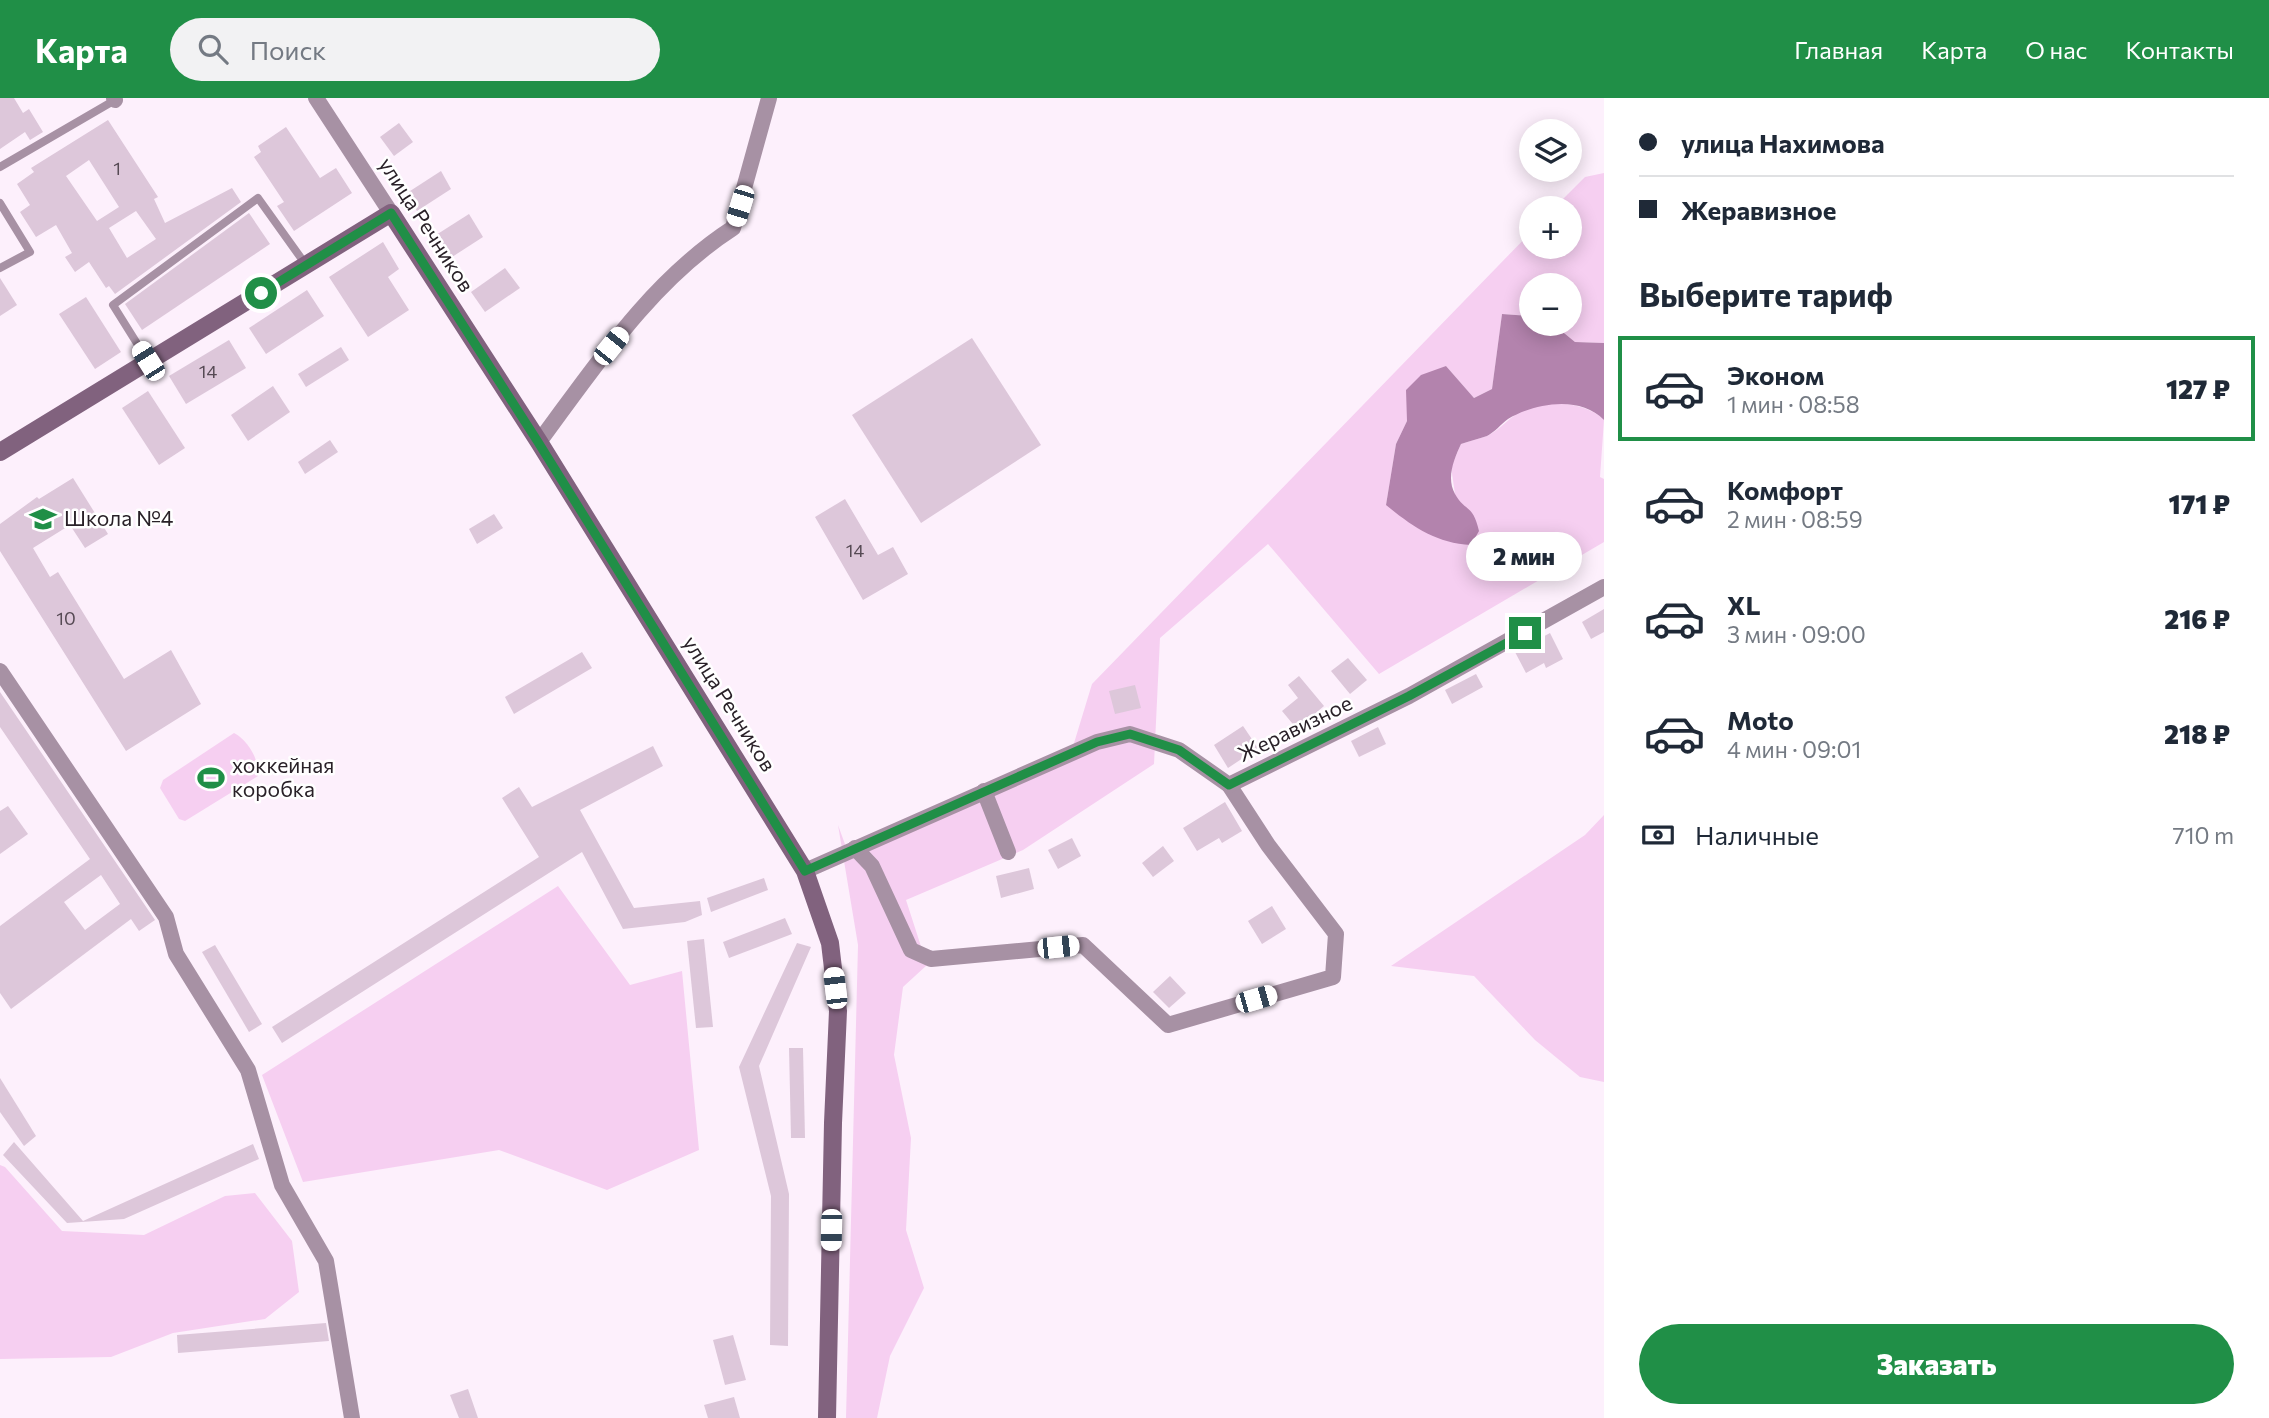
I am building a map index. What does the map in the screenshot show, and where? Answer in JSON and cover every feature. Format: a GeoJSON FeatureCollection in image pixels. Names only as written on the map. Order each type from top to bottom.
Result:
{"type":"FeatureCollection","features":[{"type":"Feature","properties":{"kind":"street","name":"улица Речников"},"geometry":{"type":"LineString","coordinates":[[316,98],[538,442],[805,871],[830,943],[838,1011],[827,1418]]}},
{"type":"Feature","properties":{"kind":"street"},"geometry":{"type":"LineString","coordinates":[[538,442],[652,295],[701,250],[733,228],[769,98]]}},
{"type":"Feature","properties":{"kind":"street"},"geometry":{"type":"LineString","coordinates":[[0,452],[391,213]]}},
{"type":"Feature","properties":{"kind":"street","name":"Жеравизное"},"geometry":{"type":"LineString","coordinates":[[805,871],[1097,742],[1130,734],[1179,750],[1229,785],[1409,696],[1604,587]]}},
{"type":"Feature","properties":{"kind":"street"},"geometry":{"type":"LineString","coordinates":[[0,671],[166,917],[176,954],[248,1070],[282,1185],[326,1261],[352,1418]]}},
{"type":"Feature","properties":{"kind":"street"},"geometry":{"type":"LineString","coordinates":[[855,848],[873,866],[911,950],[931,960],[1083,945],[1168,1025],[1333,977],[1336,934],[1268,845],[1229,785]]}},
{"type":"Feature","properties":{"kind":"street"},"geometry":{"type":"LineString","coordinates":[[984,791],[1007,852]]}},
{"type":"Feature","properties":{"kind":"lane"},"geometry":{"type":"LineString","coordinates":[[0,167],[115,99]]}},
{"type":"Feature","properties":{"kind":"lane"},"geometry":{"type":"LineString","coordinates":[[148,361],[113,305],[258,198],[306,265]]}},
{"type":"Feature","properties":{"kind":"lane"},"geometry":{"type":"LineString","coordinates":[[0,203],[30,252],[0,268]]}},
{"type":"Feature","properties":{"kind":"shaded area"},"geometry":{"type":"Polygon","coordinates":[[[1604,173],[1604,343],[1575,342],[1568,336],[1582,336],[1582,273],[1519,273],[1519,315],[1502,314],[1492,389],[1474,398],[1446,366],[1407,390],[1407,421],[1396,444],[1386,505],[1455,494],[1451,467],[1461,444],[1487,436],[1532,406],[1550,403],[1571,405],[1590,410],[1604,420],[1600,477],[1604,479],[1604,542],[1379,674],[1268,544],[1160,638],[1154,764],[1023,850],[906,900],[927,965],[903,987],[894,1055],[911,1138],[906,1230],[924,1288],[890,1356],[877,1418],[846,1418],[858,945],[838,825],[846,847],[1071,753],[1092,684],[1519,244],[1519,259],[1582,259],[1582,196],[1566,196],[1585,177],[1604,173]]]}},
{"type":"Feature","properties":{"kind":"shaded area"},"geometry":{"type":"Polygon","coordinates":[[[1502,314],[1519,315],[1519,336],[1568,336],[1575,342],[1604,343],[1604,420],[1583,407],[1570,404],[1544,406],[1519,413],[1487,436],[1461,444],[1452,469],[1452,488],[1474,516],[1479,531],[1471,545],[1458,544],[1426,533],[1386,505],[1396,444],[1407,421],[1406,390],[1421,375],[1446,366],[1474,398],[1492,389],[1502,314]]]}},
{"type":"Feature","properties":{"kind":"shaded area","name":"хоккейная коробка"},"geometry":{"type":"Polygon","coordinates":[[[234,733],[252,752],[258,776],[185,821],[179,819],[160,788],[163,780],[234,733]]]}},
{"type":"Feature","properties":{"kind":"shaded area"},"geometry":{"type":"Polygon","coordinates":[[[1604,815],[1604,1082],[1580,1077],[1535,1040],[1474,976],[1391,966],[1585,835],[1604,815]]]}},
{"type":"Feature","properties":{"kind":"shaded area"},"geometry":{"type":"Polygon","coordinates":[[[558,886],[630,985],[682,971],[699,1150],[607,1190],[499,1150],[303,1182],[262,1075],[558,886]]]}},
{"type":"Feature","properties":{"kind":"shaded area"},"geometry":{"type":"Polygon","coordinates":[[[0,1165],[5,1167],[62,1231],[144,1235],[225,1196],[255,1193],[292,1241],[299,1292],[265,1319],[173,1333],[111,1357],[0,1359],[0,1165]]]}},
{"type":"Feature","properties":{"kind":"building"},"geometry":{"type":"Polygon","coordinates":[[[0,98],[14,98],[23,113],[29,109],[43,132],[30,140],[25,132],[0,149],[0,98]]]}},
{"type":"Feature","properties":{"kind":"building"},"geometry":{"type":"Polygon","coordinates":[[[108,120],[158,197],[154,199],[165,223],[232,188],[241,202],[115,294],[109,286],[106,288],[89,262],[75,272],[65,257],[72,253],[56,225],[36,237],[20,212],[30,205],[17,184],[34,172],[31,168],[108,120]],[[89,160],[66,176],[97,221],[119,207],[89,160]],[[136,211],[109,228],[127,258],[156,239],[136,211]]]}},
{"type":"Feature","properties":{"kind":"building"},"geometry":{"type":"Polygon","coordinates":[[[399,123],[413,142],[394,156],[380,137],[399,123]]]}},
{"type":"Feature","properties":{"kind":"building"},"geometry":{"type":"Polygon","coordinates":[[[286,127],[320,178],[336,168],[352,193],[294,231],[277,206],[284,202],[254,157],[261,152],[258,146],[286,127]]]}},
{"type":"Feature","properties":{"kind":"building"},"geometry":{"type":"Polygon","coordinates":[[[441,171],[451,189],[417,211],[407,193],[441,171]]]}},
{"type":"Feature","properties":{"kind":"building"},"geometry":{"type":"Polygon","coordinates":[[[249,213],[270,244],[142,330],[125,304],[249,213]]]}},
{"type":"Feature","properties":{"kind":"building"},"geometry":{"type":"Polygon","coordinates":[[[469,214],[483,237],[452,257],[436,235],[469,214]]]}},
{"type":"Feature","properties":{"kind":"building"},"geometry":{"type":"Polygon","coordinates":[[[383,242],[399,269],[388,277],[409,310],[368,337],[329,277],[383,242]]]}},
{"type":"Feature","properties":{"kind":"building"},"geometry":{"type":"Polygon","coordinates":[[[505,268],[520,288],[485,312],[471,292],[505,268]]]}},
{"type":"Feature","properties":{"kind":"building"},"geometry":{"type":"Polygon","coordinates":[[[0,278],[17,305],[0,316],[0,278]]]}},
{"type":"Feature","properties":{"kind":"building"},"geometry":{"type":"Polygon","coordinates":[[[307,290],[324,316],[266,354],[249,328],[307,290]]]}},
{"type":"Feature","properties":{"kind":"building"},"geometry":{"type":"Polygon","coordinates":[[[86,297],[121,352],[95,369],[59,314],[86,297]]]}},
{"type":"Feature","properties":{"kind":"building"},"geometry":{"type":"Polygon","coordinates":[[[972,338],[1041,445],[921,523],[852,415],[972,338]]]}},
{"type":"Feature","properties":{"kind":"building"},"geometry":{"type":"Polygon","coordinates":[[[229,340],[246,368],[186,404],[169,376],[229,340]]]}},
{"type":"Feature","properties":{"kind":"building"},"geometry":{"type":"Polygon","coordinates":[[[341,347],[349,360],[306,387],[298,374],[341,347]]]}},
{"type":"Feature","properties":{"kind":"building"},"geometry":{"type":"Polygon","coordinates":[[[273,386],[290,412],[248,441],[231,415],[273,386]]]}},
{"type":"Feature","properties":{"kind":"building"},"geometry":{"type":"Polygon","coordinates":[[[148,391],[185,448],[159,465],[122,408],[148,391]]]}},
{"type":"Feature","properties":{"kind":"building"},"geometry":{"type":"Polygon","coordinates":[[[330,440],[338,452],[305,474],[298,462],[330,440]]]}},
{"type":"Feature","properties":{"kind":"building"},"geometry":{"type":"Polygon","coordinates":[[[73,478],[108,534],[85,548],[70,525],[33,548],[50,577],[58,572],[124,679],[171,650],[201,704],[126,751],[0,551],[0,524],[37,497],[39,499],[73,478]]]}},
{"type":"Feature","properties":{"kind":"building"},"geometry":{"type":"Polygon","coordinates":[[[845,499],[878,555],[893,547],[908,574],[863,600],[815,517],[845,499]]]}},
{"type":"Feature","properties":{"kind":"building"},"geometry":{"type":"Polygon","coordinates":[[[494,514],[503,528],[477,544],[469,529],[494,514]]]}},
{"type":"Feature","properties":{"kind":"building"},"geometry":{"type":"Polygon","coordinates":[[[1604,609],[1604,632],[1591,639],[1582,622],[1604,609]]]}},
{"type":"Feature","properties":{"kind":"building"},"geometry":{"type":"Polygon","coordinates":[[[1550,633],[1563,659],[1546,668],[1544,663],[1526,673],[1515,652],[1550,633]]]}},
{"type":"Feature","properties":{"kind":"building"},"geometry":{"type":"Polygon","coordinates":[[[582,652],[592,668],[514,714],[505,697],[582,652]]]}},
{"type":"Feature","properties":{"kind":"building"},"geometry":{"type":"Polygon","coordinates":[[[1348,658],[1367,680],[1350,694],[1331,671],[1348,658]]]}},
{"type":"Feature","properties":{"kind":"building"},"geometry":{"type":"Polygon","coordinates":[[[1476,674],[1483,687],[1452,704],[1445,690],[1476,674]]]}},
{"type":"Feature","properties":{"kind":"building"},"geometry":{"type":"Polygon","coordinates":[[[1299,676],[1324,706],[1297,729],[1282,711],[1298,698],[1288,685],[1299,676]]]}},
{"type":"Feature","properties":{"kind":"building"},"geometry":{"type":"Polygon","coordinates":[[[1135,685],[1141,708],[1115,714],[1109,691],[1135,685]]]}},
{"type":"Feature","properties":{"kind":"building"},"geometry":{"type":"Polygon","coordinates":[[[0,692],[155,920],[139,931],[131,919],[11,1009],[0,993],[0,926],[90,859],[0,727],[0,692]],[[101,875],[64,902],[85,930],[120,904],[101,875]]]}},
{"type":"Feature","properties":{"kind":"building"},"geometry":{"type":"Polygon","coordinates":[[[1243,726],[1258,748],[1228,768],[1214,745],[1243,726]]]}},
{"type":"Feature","properties":{"kind":"building"},"geometry":{"type":"Polygon","coordinates":[[[1378,727],[1386,744],[1359,757],[1351,741],[1378,727]]]}},
{"type":"Feature","properties":{"kind":"building"},"geometry":{"type":"Polygon","coordinates":[[[653,746],[663,766],[580,810],[634,908],[700,901],[702,915],[685,922],[623,929],[582,852],[282,1043],[272,1027],[539,857],[502,798],[519,787],[532,807],[653,746]]]}},
{"type":"Feature","properties":{"kind":"building"},"geometry":{"type":"Polygon","coordinates":[[[1225,802],[1242,831],[1222,843],[1219,838],[1197,851],[1183,828],[1225,802]]]}},
{"type":"Feature","properties":{"kind":"building"},"geometry":{"type":"Polygon","coordinates":[[[8,806],[28,834],[0,854],[0,811],[8,806]]]}},
{"type":"Feature","properties":{"kind":"building"},"geometry":{"type":"Polygon","coordinates":[[[1072,838],[1081,856],[1058,869],[1048,850],[1072,838]]]}},
{"type":"Feature","properties":{"kind":"building"},"geometry":{"type":"Polygon","coordinates":[[[1163,846],[1174,861],[1153,877],[1142,863],[1163,846]]]}},
{"type":"Feature","properties":{"kind":"building"},"geometry":{"type":"Polygon","coordinates":[[[1029,868],[1034,889],[1001,898],[996,876],[1029,868]]]}},
{"type":"Feature","properties":{"kind":"building"},"geometry":{"type":"Polygon","coordinates":[[[764,878],[768,890],[711,912],[707,898],[764,878]]]}},
{"type":"Feature","properties":{"kind":"building"},"geometry":{"type":"Polygon","coordinates":[[[1272,906],[1286,929],[1262,944],[1248,921],[1272,906]]]}},
{"type":"Feature","properties":{"kind":"building"},"geometry":{"type":"Polygon","coordinates":[[[785,918],[792,934],[729,958],[723,942],[785,918]]]}},
{"type":"Feature","properties":{"kind":"building"},"geometry":{"type":"Polygon","coordinates":[[[704,939],[713,1027],[696,1028],[687,941],[704,939]]]}},
{"type":"Feature","properties":{"kind":"building"},"geometry":{"type":"Polygon","coordinates":[[[797,943],[811,947],[759,1066],[789,1194],[788,1346],[770,1345],[771,1196],[739,1067],[797,943]]]}},
{"type":"Feature","properties":{"kind":"building"},"geometry":{"type":"Polygon","coordinates":[[[215,945],[262,1024],[249,1032],[202,952],[215,945]]]}},
{"type":"Feature","properties":{"kind":"building"},"geometry":{"type":"Polygon","coordinates":[[[1170,976],[1186,993],[1169,1008],[1153,992],[1170,976]]]}},
{"type":"Feature","properties":{"kind":"building"},"geometry":{"type":"Polygon","coordinates":[[[789,1048],[803,1048],[805,1138],[791,1138],[789,1048]]]}},
{"type":"Feature","properties":{"kind":"building"},"geometry":{"type":"Polygon","coordinates":[[[0,1078],[36,1136],[24,1146],[0,1112],[0,1078]]]}},
{"type":"Feature","properties":{"kind":"building"},"geometry":{"type":"Polygon","coordinates":[[[14,1142],[83,1221],[253,1144],[259,1159],[124,1219],[67,1223],[3,1155],[14,1142]]]}},
{"type":"Feature","properties":{"kind":"building"},"geometry":{"type":"Polygon","coordinates":[[[326,1323],[329,1341],[178,1353],[177,1335],[326,1323]]]}},
{"type":"Feature","properties":{"kind":"building"},"geometry":{"type":"Polygon","coordinates":[[[733,1335],[746,1380],[725,1385],[713,1340],[733,1335]]]}},
{"type":"Feature","properties":{"kind":"building"},"geometry":{"type":"Polygon","coordinates":[[[468,1389],[478,1418],[459,1418],[450,1395],[468,1389]]]}},
{"type":"Feature","properties":{"kind":"building"},"geometry":{"type":"Polygon","coordinates":[[[734,1397],[740,1418],[708,1418],[704,1405],[734,1397]]]}},
{"type":"Feature","properties":{"kind":"place","name":"Школа №4"},"geometry":{"type":"Point","coordinates":[43,519]}},
{"type":"Feature","properties":{"kind":"place","name":"хоккейная коробка"},"geometry":{"type":"Point","coordinates":[211,778]}},
{"type":"Feature","properties":{"kind":"route"},"geometry":{"type":"LineString","coordinates":[[261,293],[391,213],[538,442],[805,871],[1097,742],[1130,734],[1179,750],[1229,785],[1409,696],[1525,633]]}}]}
